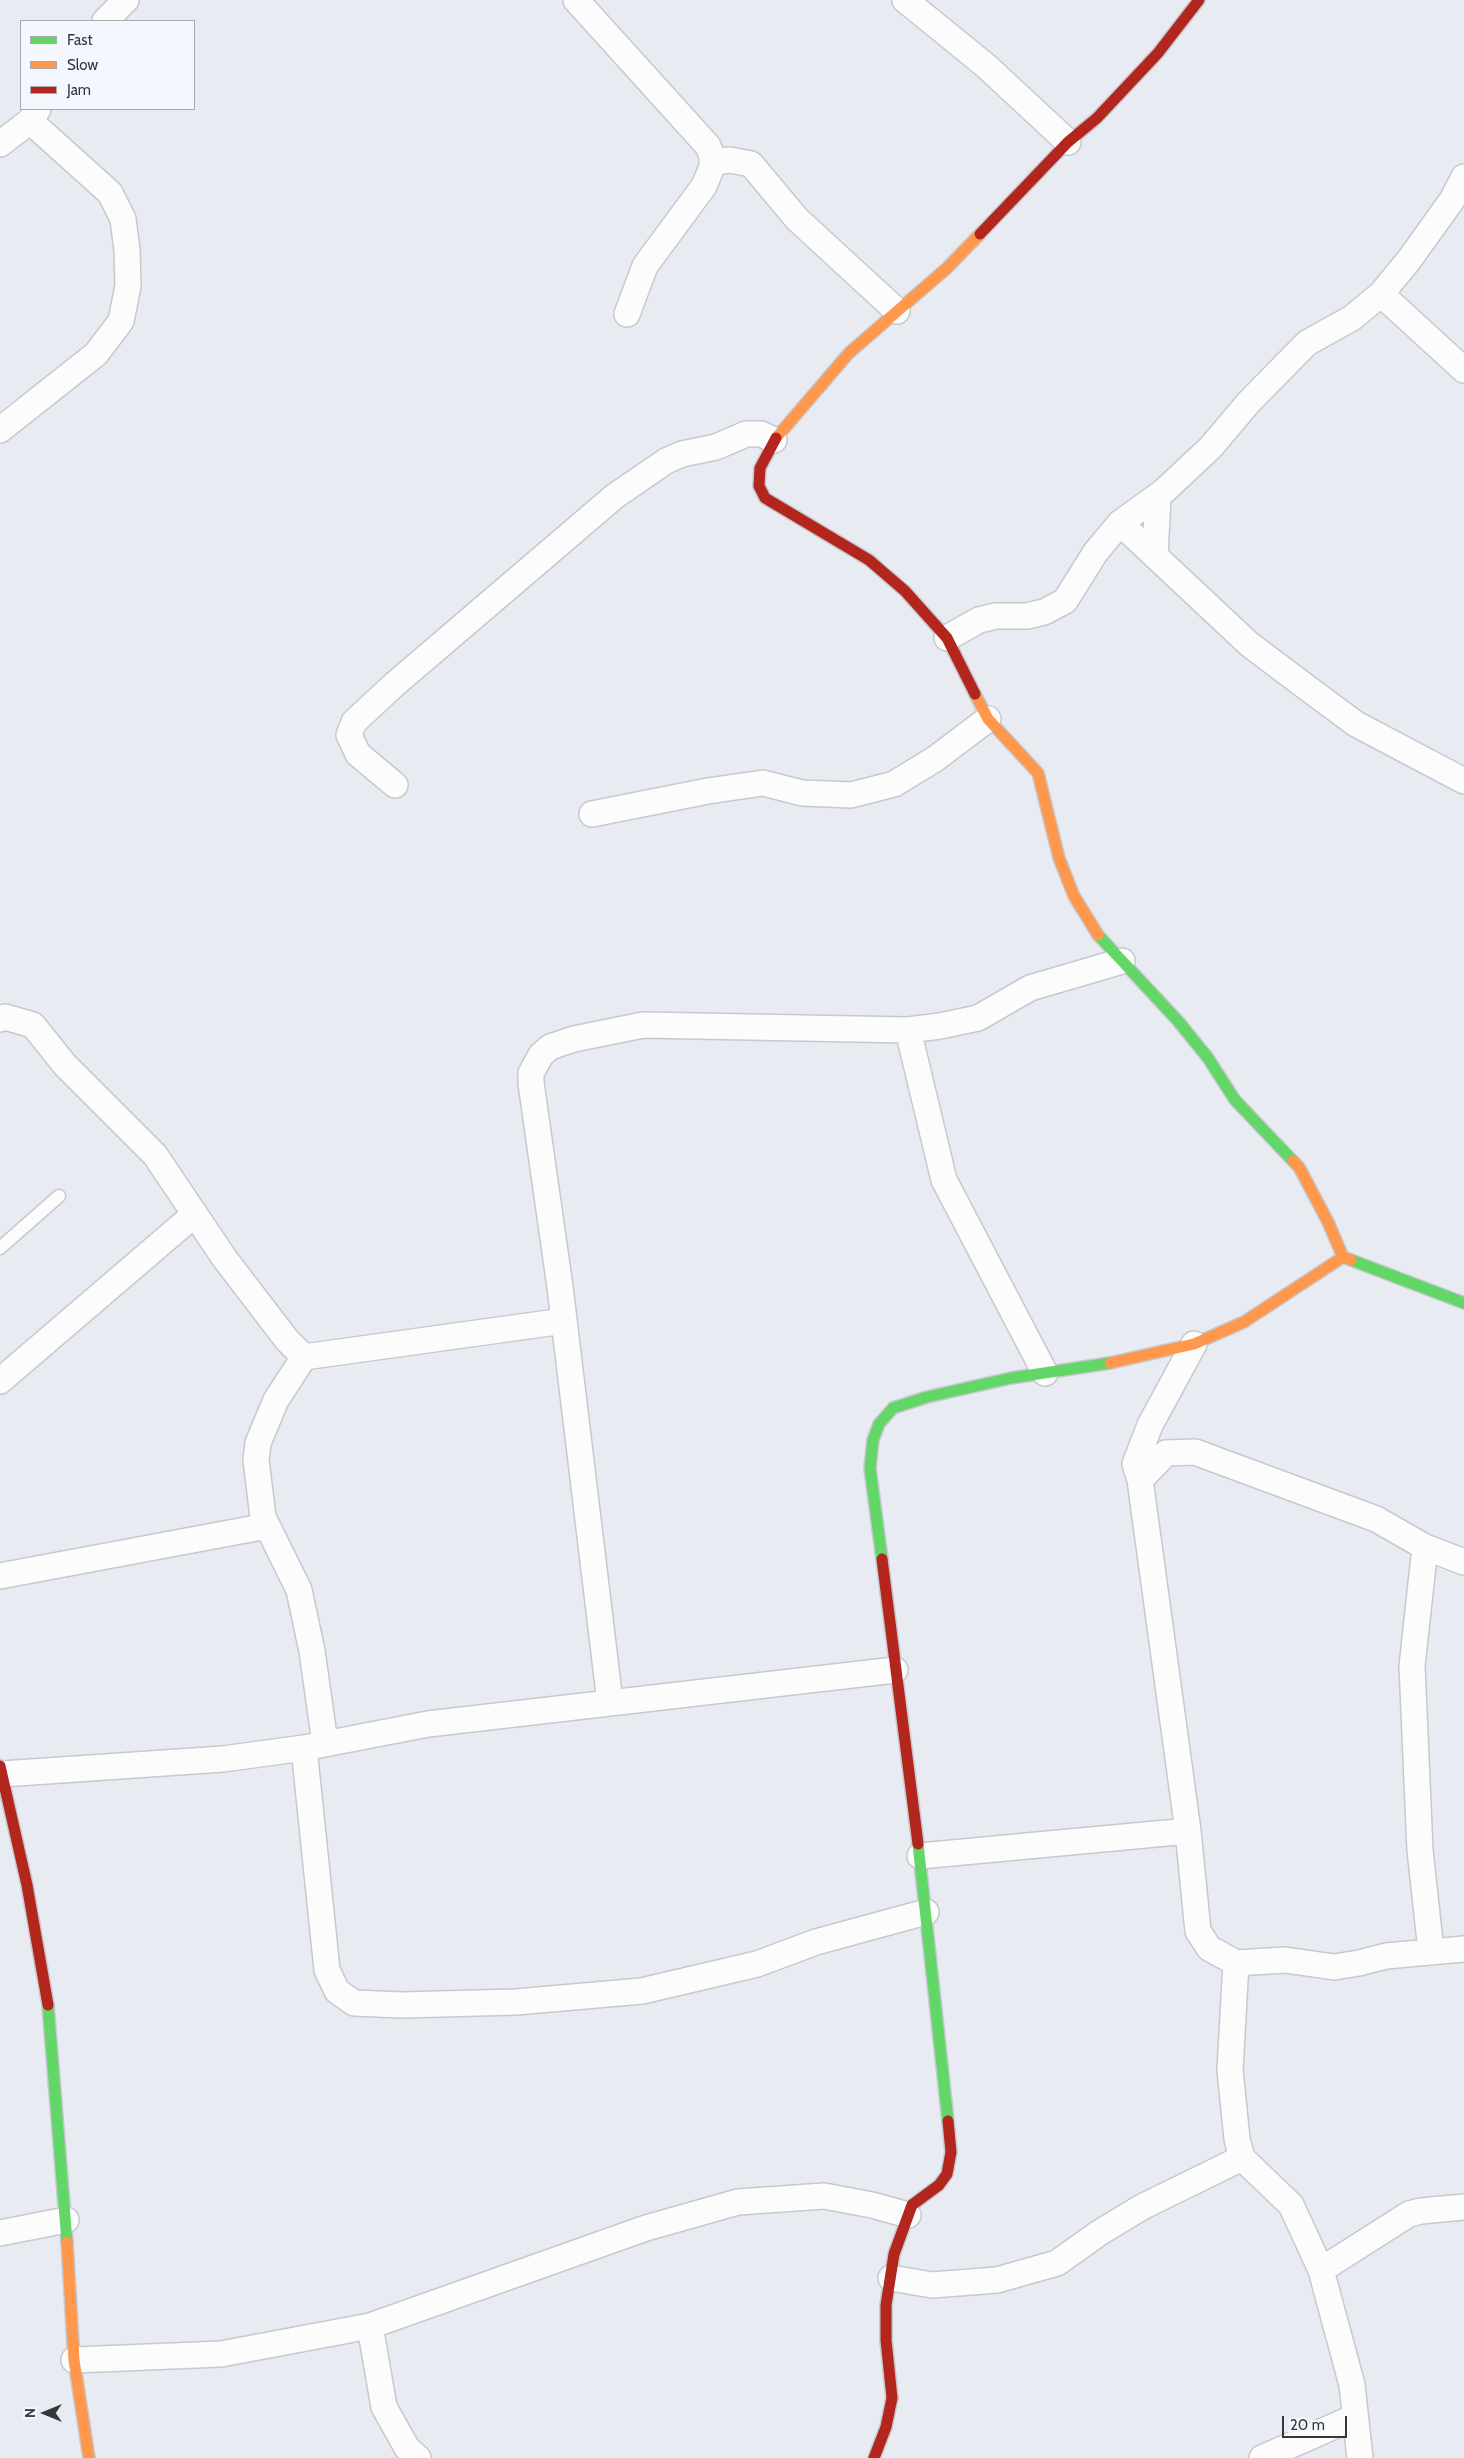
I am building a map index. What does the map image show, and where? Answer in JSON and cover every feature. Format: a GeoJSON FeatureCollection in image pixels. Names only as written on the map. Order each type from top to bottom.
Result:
{"type":"FeatureCollection","features":[{"type":"Feature","properties":{"kind":"street"},"geometry":{"type":"LineString","coordinates":[[106,20],[126,0]]}},
{"type":"Feature","properties":{"kind":"street"},"geometry":{"type":"LineString","coordinates":[[576,0],[708,146],[712,162],[712,167],[704,186],[645,266],[626,314]]}},
{"type":"Feature","properties":{"kind":"street"},"geometry":{"type":"LineString","coordinates":[[905,0],[985,65],[1068,142]]}},
{"type":"Feature","properties":{"kind":"street"},"geometry":{"type":"LineString","coordinates":[[1199,0],[1158,53],[1097,118],[1068,142],[946,268],[849,353],[774,440],[760,468],[759,486],[765,498],[869,560],[905,591],[947,638],[988,719],[1038,773],[1059,858],[1074,896],[1100,938],[1178,1021],[1202,1050],[1235,1100],[1300,1167],[1328,1222],[1343,1257],[1464,1303]]}},
{"type":"Feature","properties":{"kind":"street"},"geometry":{"type":"LineString","coordinates":[[0,144],[34,115],[110,193],[123,219],[127,250],[128,286],[121,322],[96,354],[0,430]]}},
{"type":"Feature","properties":{"kind":"street"},"geometry":{"type":"LineString","coordinates":[[712,162],[730,160],[751,164],[797,218],[897,312]]}},
{"type":"Feature","properties":{"kind":"street"},"geometry":{"type":"LineString","coordinates":[[947,638],[980,620],[996,616],[1027,616],[1044,612],[1065,601],[1095,553],[1120,524],[1158,496],[1211,447],[1249,402],[1307,343],[1352,318],[1381,294],[1409,260],[1452,200],[1464,177]]}},
{"type":"Feature","properties":{"kind":"street"},"geometry":{"type":"LineString","coordinates":[[1381,294],[1464,370]]}},
{"type":"Feature","properties":{"kind":"street"},"geometry":{"type":"LineString","coordinates":[[394,785],[358,754],[349,735],[354,722],[394,684],[615,496],[666,461],[682,454],[716,447],[746,434],[761,434],[774,440]]}},
{"type":"Feature","properties":{"kind":"street"},"geometry":{"type":"LineString","coordinates":[[1155,556],[1158,496]]}},
{"type":"Feature","properties":{"kind":"street"},"geometry":{"type":"LineString","coordinates":[[1120,524],[1249,644],[1356,724],[1464,781]]}},
{"type":"Feature","properties":{"kind":"street"},"geometry":{"type":"LineString","coordinates":[[592,814],[708,791],[763,783],[802,793],[852,795],[894,784],[935,759],[988,719]]}},
{"type":"Feature","properties":{"kind":"street"},"geometry":{"type":"LineString","coordinates":[[610,1702],[564,1321],[531,1083],[535,1064],[550,1047],[574,1039],[643,1025],[908,1030],[978,1018],[1030,988],[1122,961]]}},
{"type":"Feature","properties":{"kind":"street"},"geometry":{"type":"LineString","coordinates":[[0,1019],[5,1017],[33,1025],[65,1065],[155,1155],[252,1295],[287,1340],[304,1357]]}},
{"type":"Feature","properties":{"kind":"street"},"geometry":{"type":"LineString","coordinates":[[908,1030],[944,1180],[1045,1372]]}},
{"type":"Feature","properties":{"kind":"street"},"geometry":{"type":"LineString","coordinates":[[0,1381],[195,1214]]}},
{"type":"Feature","properties":{"kind":"street"},"geometry":{"type":"LineString","coordinates":[[874,2458],[886,2427],[892,2398],[886,2304],[894,2254],[912,2205],[943,2180],[951,2152],[920,1856],[870,1468],[873,1440],[879,1424],[892,1408],[974,1386],[1045,1372],[1103,1364],[1194,1344],[1244,1322],[1343,1257]]}},
{"type":"Feature","properties":{"kind":"street"},"geometry":{"type":"LineString","coordinates":[[564,1321],[304,1357],[276,1400],[258,1443],[258,1478],[263,1517],[299,1590],[312,1651],[327,1970],[337,1991],[354,2003],[402,2005],[516,2002],[642,1991],[757,1964],[816,1942],[926,1912]]}},
{"type":"Feature","properties":{"kind":"street"},"geometry":{"type":"LineString","coordinates":[[1194,1344],[1150,1425],[1135,1464],[1140,1480],[1188,1831],[1198,1931],[1209,1948],[1236,1964],[1285,1960],[1334,1967],[1359,1964],[1386,1956],[1464,1949]]}},
{"type":"Feature","properties":{"kind":"street"},"geometry":{"type":"LineString","coordinates":[[1140,1480],[1166,1453],[1195,1452],[1376,1519],[1425,1547],[1464,1562]]}},
{"type":"Feature","properties":{"kind":"street"},"geometry":{"type":"LineString","coordinates":[[0,1576],[266,1526]]}},
{"type":"Feature","properties":{"kind":"street"},"geometry":{"type":"LineString","coordinates":[[1425,1547],[1412,1666],[1420,1850],[1431,1951]]}},
{"type":"Feature","properties":{"kind":"street"},"geometry":{"type":"LineString","coordinates":[[89,2458],[74,2360],[66,2220],[47,1998],[27,1885],[1,1770],[223,1759],[315,1745],[428,1724],[895,1670]]}},
{"type":"Feature","properties":{"kind":"street"},"geometry":{"type":"LineString","coordinates":[[920,1856],[1188,1831]]}},
{"type":"Feature","properties":{"kind":"street"},"geometry":{"type":"LineString","coordinates":[[1236,1964],[1230,2070],[1236,2139],[1242,2158],[1290,2205],[1321,2270],[1352,2385],[1360,2458]]}},
{"type":"Feature","properties":{"kind":"street"},"geometry":{"type":"LineString","coordinates":[[891,2278],[932,2285],[997,2280],[1057,2263],[1098,2233],[1142,2207],[1242,2158]]}},
{"type":"Feature","properties":{"kind":"street"},"geometry":{"type":"LineString","coordinates":[[74,2360],[221,2354],[370,2326],[646,2228],[738,2202],[824,2196],[872,2205],[908,2216]]}},
{"type":"Feature","properties":{"kind":"street"},"geometry":{"type":"LineString","coordinates":[[1321,2270],[1409,2214],[1464,2207]]}},
{"type":"Feature","properties":{"kind":"street"},"geometry":{"type":"LineString","coordinates":[[0,2233],[66,2220]]}},
{"type":"Feature","properties":{"kind":"street"},"geometry":{"type":"LineString","coordinates":[[370,2326],[384,2408],[407,2448],[418,2458]]}},
{"type":"Feature","properties":{"kind":"street"},"geometry":{"type":"LineString","coordinates":[[1262,2458],[1355,2417]]}},
{"type":"Feature","properties":{"kind":"lane"},"geometry":{"type":"LineString","coordinates":[[0,1248],[59,1196]]}},
{"type":"Feature","properties":{"kind":"traffic: fast"},"geometry":{"type":"LineString","coordinates":[[1098,935],[1178,1021],[1208,1058],[1235,1100],[1293,1161]]}},
{"type":"Feature","properties":{"kind":"traffic: fast"},"geometry":{"type":"LineString","coordinates":[[1351,1260],[1464,1303]]}},
{"type":"Feature","properties":{"kind":"traffic: fast"},"geometry":{"type":"LineString","coordinates":[[882,1559],[870,1468],[873,1440],[879,1424],[893,1408],[927,1397],[1011,1378],[1110,1363]]}},
{"type":"Feature","properties":{"kind":"traffic: fast"},"geometry":{"type":"LineString","coordinates":[[918,1844],[948,2121]]}},
{"type":"Feature","properties":{"kind":"traffic: fast"},"geometry":{"type":"LineString","coordinates":[[48,2005],[67,2242]]}},
{"type":"Feature","properties":{"kind":"traffic: slow"},"geometry":{"type":"LineString","coordinates":[[776,438],[849,353],[947,268],[980,234]]}},
{"type":"Feature","properties":{"kind":"traffic: slow"},"geometry":{"type":"LineString","coordinates":[[975,694],[988,719],[1038,773],[1059,858],[1074,896],[1098,935]]}},
{"type":"Feature","properties":{"kind":"traffic: slow"},"geometry":{"type":"LineString","coordinates":[[1293,1161],[1299,1167],[1328,1222],[1343,1257]]}},
{"type":"Feature","properties":{"kind":"traffic: slow"},"geometry":{"type":"LineString","coordinates":[[1110,1363],[1194,1344],[1244,1322],[1343,1257],[1351,1260]]}},
{"type":"Feature","properties":{"kind":"traffic: slow"},"geometry":{"type":"LineString","coordinates":[[67,2242],[74,2360],[89,2458]]}},
{"type":"Feature","properties":{"kind":"traffic: jam"},"geometry":{"type":"LineString","coordinates":[[980,234],[1068,142],[1097,118],[1158,53],[1199,0]]}},
{"type":"Feature","properties":{"kind":"traffic: jam"},"geometry":{"type":"LineString","coordinates":[[776,438],[760,468],[759,486],[765,498],[869,560],[905,591],[947,638],[975,694]]}},
{"type":"Feature","properties":{"kind":"traffic: jam"},"geometry":{"type":"LineString","coordinates":[[882,1559],[918,1844]]}},
{"type":"Feature","properties":{"kind":"traffic: jam"},"geometry":{"type":"LineString","coordinates":[[0,1766],[27,1885],[48,2005]]}},
{"type":"Feature","properties":{"kind":"traffic: jam"},"geometry":{"type":"LineString","coordinates":[[874,2458],[886,2427],[892,2398],[886,2340],[886,2305],[894,2254],[912,2205],[939,2185],[947,2174],[951,2152],[948,2121]]}}]}
